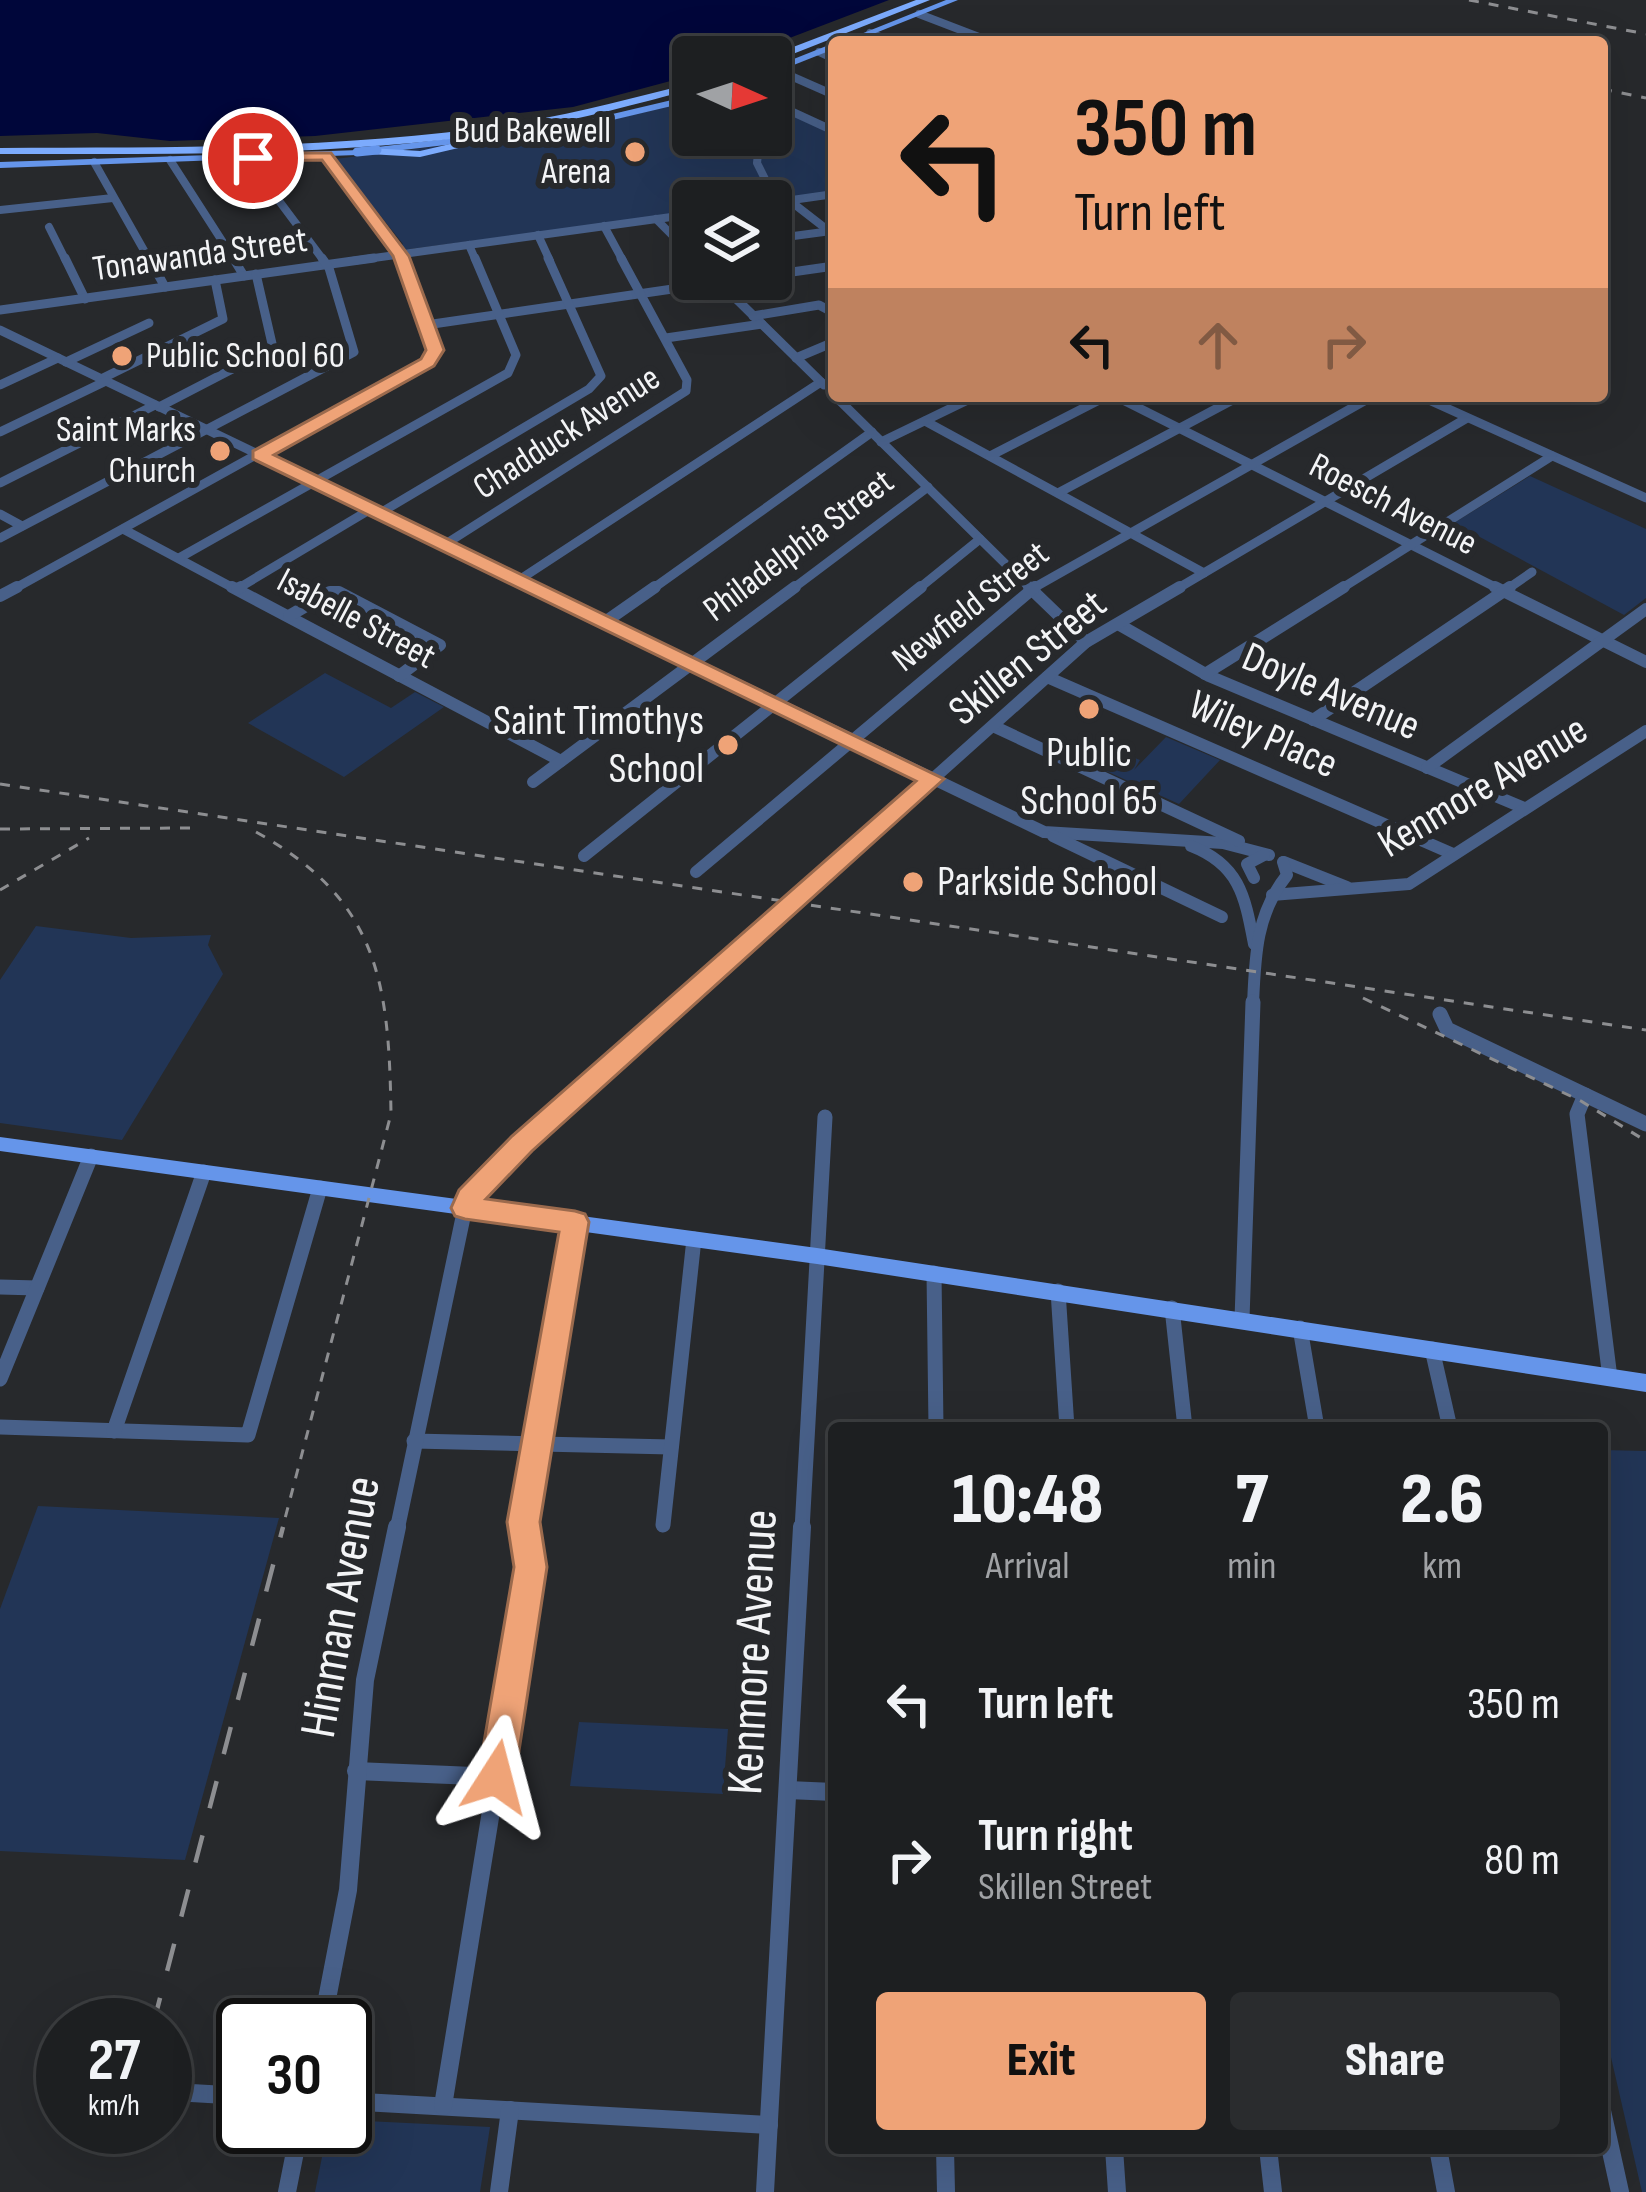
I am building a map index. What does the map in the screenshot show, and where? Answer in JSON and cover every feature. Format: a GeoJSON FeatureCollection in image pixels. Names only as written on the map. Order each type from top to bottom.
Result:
{"type":"FeatureCollection","features":[{"type":"Feature","properties":{"kind":"highway"},"geometry":{"type":"LineString","coordinates":[[792,45],[912,0]]}},
{"type":"Feature","properties":{"kind":"highway"},"geometry":{"type":"LineString","coordinates":[[842,36],[925,0]]}},
{"type":"Feature","properties":{"kind":"highway"},"geometry":{"type":"LineString","coordinates":[[792,57],[828,42]]}},
{"type":"Feature","properties":{"kind":"highway"},"geometry":{"type":"LineString","coordinates":[[309,146],[563,118],[672,89]]}},
{"type":"Feature","properties":{"kind":"highway"},"geometry":{"type":"LineString","coordinates":[[0,149],[237,144],[410,134],[554,116],[672,89]]}},
{"type":"Feature","properties":{"kind":"highway"},"geometry":{"type":"LineString","coordinates":[[0,149],[309,146],[420,154],[493,136]]}},
{"type":"Feature","properties":{"kind":"main road"},"geometry":{"type":"LineString","coordinates":[[862,36],[954,0]]}},
{"type":"Feature","properties":{"kind":"main road"},"geometry":{"type":"LineString","coordinates":[[792,60],[828,48]]}},
{"type":"Feature","properties":{"kind":"main road"},"geometry":{"type":"LineString","coordinates":[[0,165],[326,156],[573,127],[672,103]]}},
{"type":"Feature","properties":{"kind":"main road"},"geometry":{"type":"LineString","coordinates":[[0,1144],[817,1256],[1646,1383]]}},
{"type":"Feature","properties":{"kind":"street"},"geometry":{"type":"LineString","coordinates":[[919,14],[976,36]]}},
{"type":"Feature","properties":{"kind":"street"},"geometry":{"type":"LineString","coordinates":[[870,33],[878,36]]}},
{"type":"Feature","properties":{"kind":"street"},"geometry":{"type":"LineString","coordinates":[[819,52],[828,56]]}},
{"type":"Feature","properties":{"kind":"street"},"geometry":{"type":"LineString","coordinates":[[792,75],[828,92]]}},
{"type":"Feature","properties":{"kind":"street"},"geometry":{"type":"LineString","coordinates":[[792,112],[828,128]]}},
{"type":"Feature","properties":{"kind":"street"},"geometry":{"type":"LineString","coordinates":[[0,596],[428,362],[435,350],[400,254],[326,156]]}},
{"type":"Feature","properties":{"kind":"street"},"geometry":{"type":"LineString","coordinates":[[0,538],[354,352],[325,265],[247,158]]}},
{"type":"Feature","properties":{"kind":"street"},"geometry":{"type":"LineString","coordinates":[[0,483],[273,348],[250,275],[170,160]]}},
{"type":"Feature","properties":{"kind":"street"},"geometry":{"type":"LineString","coordinates":[[94,162],[165,287]]}},
{"type":"Feature","properties":{"kind":"street"},"geometry":{"type":"LineString","coordinates":[[792,200],[828,195]]}},
{"type":"Feature","properties":{"kind":"street"},"geometry":{"type":"LineString","coordinates":[[0,210],[113,198]]}},
{"type":"Feature","properties":{"kind":"street"},"geometry":{"type":"LineString","coordinates":[[792,205],[828,229]]}},
{"type":"Feature","properties":{"kind":"street","name":"Tonawanda Street"},"geometry":{"type":"LineString","coordinates":[[4,310],[672,217]]}},
{"type":"Feature","properties":{"kind":"street"},"geometry":{"type":"LineString","coordinates":[[656,219],[672,234]]}},
{"type":"Feature","properties":{"kind":"street","name":"Chadduck Avenue"},"geometry":{"type":"LineString","coordinates":[[444,544],[683,394],[687,380],[604,226]]}},
{"type":"Feature","properties":{"kind":"street"},"geometry":{"type":"LineString","coordinates":[[50,227],[85,298]]}},
{"type":"Feature","properties":{"kind":"street"},"geometry":{"type":"LineString","coordinates":[[792,237],[828,232]]}},
{"type":"Feature","properties":{"kind":"street"},"geometry":{"type":"LineString","coordinates":[[237,589],[598,381],[600,367],[538,235]]}},
{"type":"Feature","properties":{"kind":"street"},"geometry":{"type":"LineString","coordinates":[[179,558],[508,374],[516,355],[470,245]]}},
{"type":"Feature","properties":{"kind":"street"},"geometry":{"type":"LineString","coordinates":[[792,272],[828,267]]}},
{"type":"Feature","properties":{"kind":"street"},"geometry":{"type":"LineString","coordinates":[[0,432],[223,319],[215,280]]}},
{"type":"Feature","properties":{"kind":"street"},"geometry":{"type":"LineString","coordinates":[[426,325],[672,288]]}},
{"type":"Feature","properties":{"kind":"street"},"geometry":{"type":"LineString","coordinates":[[0,290],[4,310]]}},
{"type":"Feature","properties":{"kind":"street"},"geometry":{"type":"LineString","coordinates":[[738,300],[828,388]]}},
{"type":"Feature","properties":{"kind":"street"},"geometry":{"type":"LineString","coordinates":[[666,338],[819,305],[828,310]]}},
{"type":"Feature","properties":{"kind":"street"},"geometry":{"type":"LineString","coordinates":[[0,385],[149,322]]}},
{"type":"Feature","properties":{"kind":"street"},"geometry":{"type":"LineString","coordinates":[[4,336],[1222,917]]}},
{"type":"Feature","properties":{"kind":"street"},"geometry":{"type":"LineString","coordinates":[[796,358],[828,345]]}},
{"type":"Feature","properties":{"kind":"street"},"geometry":{"type":"LineString","coordinates":[[519,580],[821,382]]}},
{"type":"Feature","properties":{"kind":"street"},"geometry":{"type":"LineString","coordinates":[[843,402],[1086,642]]}},
{"type":"Feature","properties":{"kind":"street"},"geometry":{"type":"LineString","coordinates":[[881,442],[964,402]]}},
{"type":"Feature","properties":{"kind":"street"},"geometry":{"type":"LineString","coordinates":[[990,456],[1099,402]]}},
{"type":"Feature","properties":{"kind":"street","name":"Roesch Avenue"},"geometry":{"type":"LineString","coordinates":[[1124,402],[1646,662]]}},
{"type":"Feature","properties":{"kind":"street"},"geometry":{"type":"LineString","coordinates":[[1058,493],[1229,402]]}},
{"type":"Feature","properties":{"kind":"street","name":"Newfield Street"},"geometry":{"type":"LineString","coordinates":[[696,872],[1030,589],[1362,402]]}},
{"type":"Feature","properties":{"kind":"street"},"geometry":{"type":"LineString","coordinates":[[1433,402],[1646,499]]}},
{"type":"Feature","properties":{"kind":"street","name":"Skillen Street"},"geometry":{"type":"LineString","coordinates":[[465,1208],[474,1189],[496,1167],[1086,642],[1467,418]]}},
{"type":"Feature","properties":{"kind":"street"},"geometry":{"type":"LineString","coordinates":[[925,421],[1204,573]]}},
{"type":"Feature","properties":{"kind":"street"},"geometry":{"type":"LineString","coordinates":[[604,622],[872,432]]}},
{"type":"Feature","properties":{"kind":"street"},"geometry":{"type":"LineString","coordinates":[[1205,674],[1552,456]]}},
{"type":"Feature","properties":{"kind":"street","name":"Philadelphia Street"},"geometry":{"type":"LineString","coordinates":[[533,782],[928,487]]}},
{"type":"Feature","properties":{"kind":"street"},"geometry":{"type":"LineString","coordinates":[[0,514],[22,526]]}},
{"type":"Feature","properties":{"kind":"street","name":"Isabelle Street"},"geometry":{"type":"LineString","coordinates":[[124,529],[561,761]]}},
{"type":"Feature","properties":{"kind":"street"},"geometry":{"type":"LineString","coordinates":[[584,856],[980,539]]}},
{"type":"Feature","properties":{"kind":"street"},"geometry":{"type":"LineString","coordinates":[[1313,720],[1532,572]]}},
{"type":"Feature","properties":{"kind":"street"},"geometry":{"type":"LineString","coordinates":[[289,616],[334,591],[440,647],[399,676]]}},
{"type":"Feature","properties":{"kind":"street"},"geometry":{"type":"LineString","coordinates":[[1427,768],[1646,609]]}},
{"type":"Feature","properties":{"kind":"street","name":"Doyle Avenue"},"geometry":{"type":"LineString","coordinates":[[1118,623],[1205,674],[1524,808]]}},
{"type":"Feature","properties":{"kind":"street","name":"Wiley Place"},"geometry":{"type":"LineString","coordinates":[[1048,677],[1453,854]]}},
{"type":"Feature","properties":{"kind":"street"},"geometry":{"type":"LineString","coordinates":[[993,726],[1248,847]]}},
{"type":"Feature","properties":{"kind":"street","name":"Kenmore Avenue"},"geometry":{"type":"LineString","coordinates":[[1261,882],[1352,889],[1409,884],[1646,731]]}},
{"type":"Feature","properties":{"kind":"street"},"geometry":{"type":"LineString","coordinates":[[1044,832],[1248,847]]}},
{"type":"Feature","properties":{"kind":"street"},"geometry":{"type":"LineString","coordinates":[[1145,838],[1204,850],[1261,882]]}},
{"type":"Feature","properties":{"kind":"street","name":"Kenmore Avenue"},"geometry":{"type":"LineString","coordinates":[[1248,847],[1352,889]]}},
{"type":"Feature","properties":{"kind":"street"},"geometry":{"type":"LineString","coordinates":[[1256,952],[1266,902],[1252,858],[1269,855]]}},
{"type":"Feature","properties":{"kind":"street"},"geometry":{"type":"LineString","coordinates":[[1261,882],[1288,871],[1283,862]]}},
{"type":"Feature","properties":{"kind":"street"},"geometry":{"type":"LineString","coordinates":[[1242,1318],[1261,882]]}},
{"type":"Feature","properties":{"kind":"street"},"geometry":{"type":"LineString","coordinates":[[1440,1014],[1448,1029],[1646,1124]]}},
{"type":"Feature","properties":{"kind":"street"},"geometry":{"type":"LineString","coordinates":[[1585,1095],[1577,1114],[1610,1378]]}},
{"type":"Feature","properties":{"kind":"street","name":"Kenmore Avenue"},"geometry":{"type":"LineString","coordinates":[[765,2192],[825,1117]]}},
{"type":"Feature","properties":{"kind":"street"},"geometry":{"type":"LineString","coordinates":[[0,1379],[91,1156]]}},
{"type":"Feature","properties":{"kind":"street"},"geometry":{"type":"LineString","coordinates":[[114,1430],[204,1172]]}},
{"type":"Feature","properties":{"kind":"street"},"geometry":{"type":"LineString","coordinates":[[0,1427],[248,1435],[320,1188]]}},
{"type":"Feature","properties":{"kind":"street","name":"Hinman Avenue"},"geometry":{"type":"LineString","coordinates":[[327,1998],[348,1890],[364,1680],[465,1208]]}},
{"type":"Feature","properties":{"kind":"street"},"geometry":{"type":"LineString","coordinates":[[443,2105],[530,1567],[524,1522],[575,1222]]}},
{"type":"Feature","properties":{"kind":"street"},"geometry":{"type":"LineString","coordinates":[[663,1525],[694,1239]]}},
{"type":"Feature","properties":{"kind":"street"},"geometry":{"type":"LineString","coordinates":[[934,1273],[936,1422]]}},
{"type":"Feature","properties":{"kind":"street"},"geometry":{"type":"LineString","coordinates":[[0,1287],[37,1288]]}},
{"type":"Feature","properties":{"kind":"street"},"geometry":{"type":"LineString","coordinates":[[1058,1292],[1067,1422]]}},
{"type":"Feature","properties":{"kind":"street"},"geometry":{"type":"LineString","coordinates":[[1172,1308],[1184,1422]]}},
{"type":"Feature","properties":{"kind":"street"},"geometry":{"type":"LineString","coordinates":[[1300,1328],[1316,1422]]}},
{"type":"Feature","properties":{"kind":"street"},"geometry":{"type":"LineString","coordinates":[[1432,1348],[1449,1422]]}},
{"type":"Feature","properties":{"kind":"street"},"geometry":{"type":"LineString","coordinates":[[414,1441],[671,1447]]}},
{"type":"Feature","properties":{"kind":"street"},"geometry":{"type":"LineString","coordinates":[[356,1771],[496,1777]]}},
{"type":"Feature","properties":{"kind":"street"},"geometry":{"type":"LineString","coordinates":[[788,1790],[828,1792]]}},
{"type":"Feature","properties":{"kind":"street"},"geometry":{"type":"LineString","coordinates":[[372,2102],[769,2125]]}},
{"type":"Feature","properties":{"kind":"street"},"geometry":{"type":"LineString","coordinates":[[499,2192],[510,2110]]}},
{"type":"Feature","properties":{"kind":"street"},"geometry":{"type":"LineString","coordinates":[[1608,2138],[1620,2192]]}},
{"type":"Feature","properties":{"kind":"street"},"geometry":{"type":"LineString","coordinates":[[286,2192],[294,2154]]}},
{"type":"Feature","properties":{"kind":"street"},"geometry":{"type":"LineString","coordinates":[[945,2154],[946,2192]]}},
{"type":"Feature","properties":{"kind":"street"},"geometry":{"type":"LineString","coordinates":[[1114,2154],[1117,2192]]}},
{"type":"Feature","properties":{"kind":"street"},"geometry":{"type":"LineString","coordinates":[[1269,2154],[1273,2192]]}},
{"type":"Feature","properties":{"kind":"street"},"geometry":{"type":"LineString","coordinates":[[1439,2154],[1446,2192]]}},
{"type":"Feature","properties":{"kind":"shaded area"},"geometry":{"type":"Polygon","coordinates":[[[0,0],[889,0],[792,37],[672,36],[672,81],[573,107],[315,136],[170,141],[97,133],[0,136],[0,0]]]}},
{"type":"Feature","properties":{"kind":"shaded area"},"geometry":{"type":"Polygon","coordinates":[[[672,106],[672,156],[792,156],[792,115],[828,131],[828,192],[792,197],[792,180],[672,180],[672,215],[402,250],[399,246],[403,244],[335,159],[567,130],[672,106]]]}},
{"type":"Feature","properties":{"kind":"shaded area"},"geometry":{"type":"Polygon","coordinates":[[[1530,476],[1646,529],[1646,598],[1624,615],[1454,523],[1530,476]]]}},
{"type":"Feature","properties":{"kind":"shaded area"},"geometry":{"type":"Polygon","coordinates":[[[325,673],[391,708],[415,692],[444,707],[344,777],[248,723],[325,673]]]}},
{"type":"Feature","properties":{"kind":"shaded area"},"geometry":{"type":"Polygon","coordinates":[[[1166,737],[1220,760],[1179,804],[1106,771],[1122,753],[1140,760],[1134,770],[1166,737]]]}},
{"type":"Feature","properties":{"kind":"shaded area"},"geometry":{"type":"Polygon","coordinates":[[[36,926],[131,938],[211,935],[208,945],[223,974],[122,1140],[0,1123],[0,980],[36,926]]]}},
{"type":"Feature","properties":{"kind":"shaded area"},"geometry":{"type":"Polygon","coordinates":[[[1608,1450],[1646,1451],[1646,2192],[1642,2192],[1608,2044],[1608,1450]]]}},
{"type":"Feature","properties":{"kind":"shaded area"},"geometry":{"type":"Polygon","coordinates":[[[38,1506],[279,1518],[185,1860],[0,1851],[0,1609],[38,1506]]]}},
{"type":"Feature","properties":{"kind":"shaded area"},"geometry":{"type":"Polygon","coordinates":[[[579,1722],[728,1729],[723,1794],[570,1786],[579,1722]]]}},
{"type":"Feature","properties":{"kind":"shaded area"},"geometry":{"type":"Polygon","coordinates":[[[372,2121],[490,2127],[480,2192],[315,2192],[323,2154],[372,2154],[372,2121]]]}},
{"type":"Feature","properties":{"kind":"railway"},"geometry":{"type":"LineString","coordinates":[[1469,0],[1646,34]]}},
{"type":"Feature","properties":{"kind":"railway"},"geometry":{"type":"LineString","coordinates":[[1608,90],[1646,98]]}},
{"type":"Feature","properties":{"kind":"railway"},"geometry":{"type":"LineString","coordinates":[[0,784],[1646,1030]]}},
{"type":"Feature","properties":{"kind":"railway"},"geometry":{"type":"LineString","coordinates":[[0,829],[191,828]]}},
{"type":"Feature","properties":{"kind":"railway"},"geometry":{"type":"LineString","coordinates":[[256,832],[329,886],[352,917],[380,985],[390,1067],[391,1114],[282,1530]]}},
{"type":"Feature","properties":{"kind":"railway"},"geometry":{"type":"LineString","coordinates":[[0,890],[89,838]]}},
{"type":"Feature","properties":{"kind":"railway"},"geometry":{"type":"LineString","coordinates":[[1363,998],[1581,1101],[1646,1141]]}},
{"type":"Feature","properties":{"kind":"railway"},"geometry":{"type":"LineString","coordinates":[[160,1998],[283,1527]]}},
{"type":"Feature","properties":{"kind":"place","name":"Bud Bakewell Arena"},"geometry":{"type":"Point","coordinates":[635,152]}},
{"type":"Feature","properties":{"kind":"place","name":"Public School 60"},"geometry":{"type":"Point","coordinates":[122,356]}},
{"type":"Feature","properties":{"kind":"place","name":"Saint Marks Church"},"geometry":{"type":"Point","coordinates":[220,451]}},
{"type":"Feature","properties":{"kind":"place","name":"Public School 65"},"geometry":{"type":"Point","coordinates":[1089,709]}},
{"type":"Feature","properties":{"kind":"place","name":"Saint Timothys School"},"geometry":{"type":"Point","coordinates":[728,745]}},
{"type":"Feature","properties":{"kind":"place","name":"Parkside School"},"geometry":{"type":"Point","coordinates":[913,882]}},
{"type":"Feature","properties":{"kind":"route"},"geometry":{"type":"LineString","coordinates":[[253,158],[326,156],[400,256],[435,350],[428,362],[260,455],[932,779],[482,1180],[469,1198],[465,1208],[575,1222],[524,1522],[530,1567],[496,1777]]}}]}
